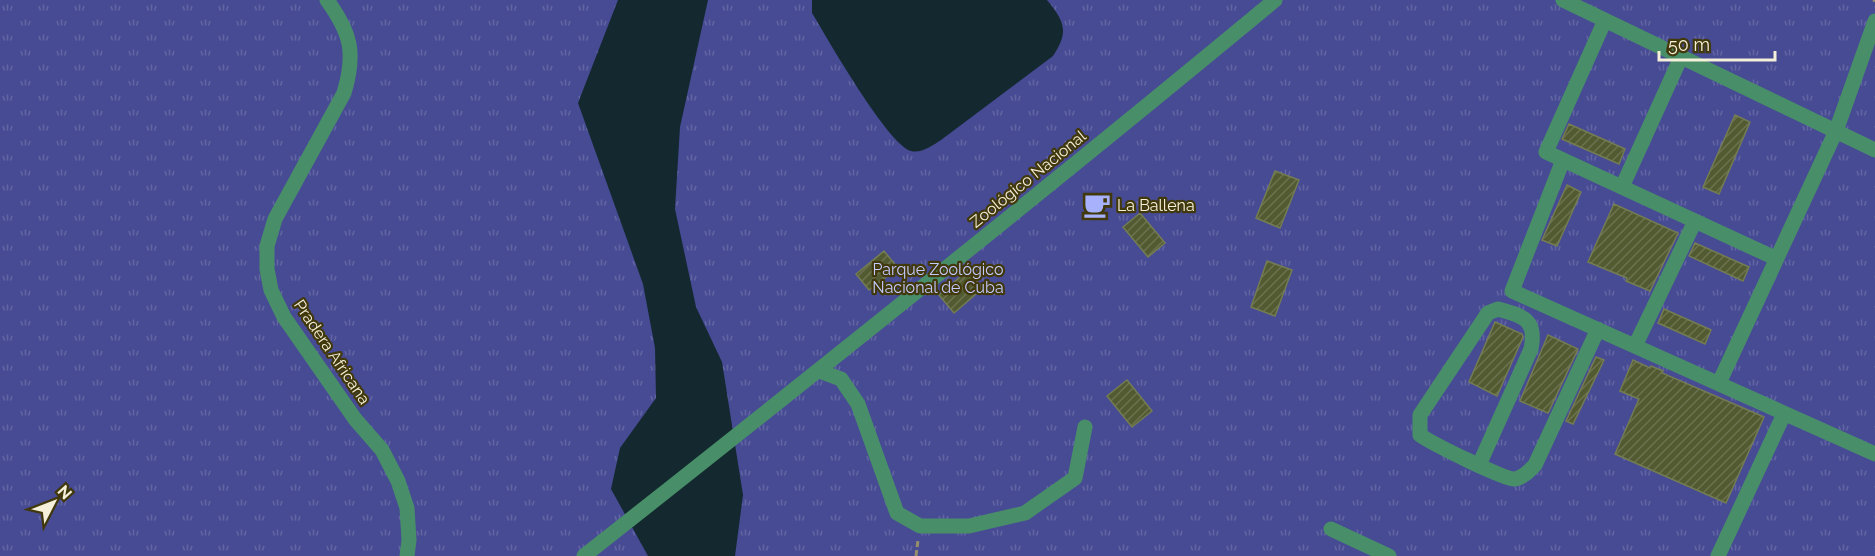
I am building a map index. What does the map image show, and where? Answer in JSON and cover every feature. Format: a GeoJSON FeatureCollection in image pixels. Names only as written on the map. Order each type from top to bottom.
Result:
{"type":"FeatureCollection","features":[{"type":"Feature","properties":{"kind":"street","name":"Pradera Africana"},"geometry":{"type":"LineString","coordinates":[[327,0],[339,17],[349,38],[352,56],[349,74],[344,93],[274,219],[267,246],[267,269],[271,290],[284,317],[355,419],[382,450],[399,481],[407,508],[409,540],[407,556]]}},
{"type":"Feature","properties":{"kind":"street","name":"Zoológico Nacional"},"geometry":{"type":"LineString","coordinates":[[584,556],[819,371],[1275,0]]}},
{"type":"Feature","properties":{"kind":"street"},"geometry":{"type":"LineString","coordinates":[[1563,0],[1875,150]]}},
{"type":"Feature","properties":{"kind":"street"},"geometry":{"type":"LineString","coordinates":[[1605,20],[1546,152],[1775,258]]}},
{"type":"Feature","properties":{"kind":"street"},"geometry":{"type":"LineString","coordinates":[[1719,383],[1775,258],[1836,131],[1875,21]]}},
{"type":"Feature","properties":{"kind":"street"},"geometry":{"type":"LineString","coordinates":[[1622,187],[1681,57]]}},
{"type":"Feature","properties":{"kind":"street"},"geometry":{"type":"LineString","coordinates":[[1563,160],[1512,291],[1875,454]]}},
{"type":"Feature","properties":{"kind":"street"},"geometry":{"type":"LineString","coordinates":[[1635,346],[1695,221]]}},
{"type":"Feature","properties":{"kind":"street"},"geometry":{"type":"LineString","coordinates":[[1479,465],[1531,349],[1534,335],[1533,328],[1524,319],[1498,309],[1488,313],[1420,415],[1418,425],[1420,435],[1432,444],[1479,465],[1513,479],[1524,476],[1535,465],[1598,329]]}},
{"type":"Feature","properties":{"kind":"street"},"geometry":{"type":"LineString","coordinates":[[819,371],[841,379],[858,404],[897,513],[920,526],[969,526],[1025,513],[1075,478],[1085,427]]}},
{"type":"Feature","properties":{"kind":"street"},"geometry":{"type":"LineString","coordinates":[[1718,556],[1784,414]]}},
{"type":"Feature","properties":{"kind":"street"},"geometry":{"type":"LineString","coordinates":[[1331,529],[1389,556]]}},
{"type":"Feature","properties":{"kind":"green space","name":"Parque Zoológico Nacional de Cuba"},"geometry":{"type":"Polygon","coordinates":[[[0,0],[1875,0],[1875,556],[0,556],[0,0]]]}},
{"type":"Feature","properties":{"kind":"water"},"geometry":{"type":"Polygon","coordinates":[[[618,0],[708,0],[680,127],[675,209],[696,307],[722,362],[743,495],[735,556],[648,556],[611,489],[620,448],[656,398],[655,348],[643,284],[578,103],[618,0]]]}},
{"type":"Feature","properties":{"kind":"water"},"geometry":{"type":"Polygon","coordinates":[[[812,0],[1047,0],[1061,21],[1063,34],[1053,56],[941,140],[915,152],[901,144],[874,111],[812,13],[812,0]]]}},
{"type":"Feature","properties":{"kind":"building"},"geometry":{"type":"Polygon","coordinates":[[[1735,115],[1750,122],[1719,194],[1703,187],[1735,115]]]}},
{"type":"Feature","properties":{"kind":"building"},"geometry":{"type":"Polygon","coordinates":[[[1569,124],[1625,149],[1619,164],[1562,139],[1569,124]]]}},
{"type":"Feature","properties":{"kind":"building"},"geometry":{"type":"Polygon","coordinates":[[[1275,171],[1299,180],[1280,228],[1256,218],[1275,171]]]}},
{"type":"Feature","properties":{"kind":"building"},"geometry":{"type":"Polygon","coordinates":[[[1567,185],[1581,192],[1557,246],[1542,240],[1567,185]]]}},
{"type":"Feature","properties":{"kind":"building"},"geometry":{"type":"Polygon","coordinates":[[[1614,204],[1678,233],[1650,291],[1626,281],[1627,278],[1588,262],[1614,204]]]}},
{"type":"Feature","properties":{"kind":"building"},"geometry":{"type":"Polygon","coordinates":[[[1140,213],[1165,243],[1148,257],[1123,227],[1140,213]]]}},
{"type":"Feature","properties":{"kind":"building"},"geometry":{"type":"Polygon","coordinates":[[[1695,243],[1749,267],[1743,281],[1689,256],[1695,243]]]}},
{"type":"Feature","properties":{"kind":"building"},"geometry":{"type":"Polygon","coordinates":[[[884,251],[898,268],[869,290],[856,274],[884,251]]]}},
{"type":"Feature","properties":{"kind":"building"},"geometry":{"type":"Polygon","coordinates":[[[1267,261],[1292,270],[1275,316],[1251,307],[1267,261]]]}},
{"type":"Feature","properties":{"kind":"building"},"geometry":{"type":"Polygon","coordinates":[[[967,271],[983,288],[954,313],[939,295],[967,271]]]}},
{"type":"Feature","properties":{"kind":"building"},"geometry":{"type":"Polygon","coordinates":[[[1664,309],[1711,330],[1705,344],[1658,323],[1664,309]]]}},
{"type":"Feature","properties":{"kind":"building"},"geometry":{"type":"Polygon","coordinates":[[[1495,322],[1522,334],[1523,337],[1497,396],[1469,382],[1495,322]]]}},
{"type":"Feature","properties":{"kind":"building"},"geometry":{"type":"Polygon","coordinates":[[[1548,335],[1578,349],[1548,413],[1520,401],[1548,335]]]}},
{"type":"Feature","properties":{"kind":"building"},"geometry":{"type":"Polygon","coordinates":[[[1596,357],[1604,360],[1573,424],[1566,421],[1596,357]]]}},
{"type":"Feature","properties":{"kind":"building"},"geometry":{"type":"Polygon","coordinates":[[[1633,360],[1663,371],[1662,373],[1764,417],[1726,503],[1615,454],[1639,399],[1620,391],[1633,360]]]}},
{"type":"Feature","properties":{"kind":"building"},"geometry":{"type":"Polygon","coordinates":[[[1127,380],[1152,411],[1132,427],[1107,396],[1127,380]]]}},
{"type":"Feature","properties":{"kind":"place","name":"La Ballena"},"geometry":{"type":"Point","coordinates":[1097,205]}}]}
